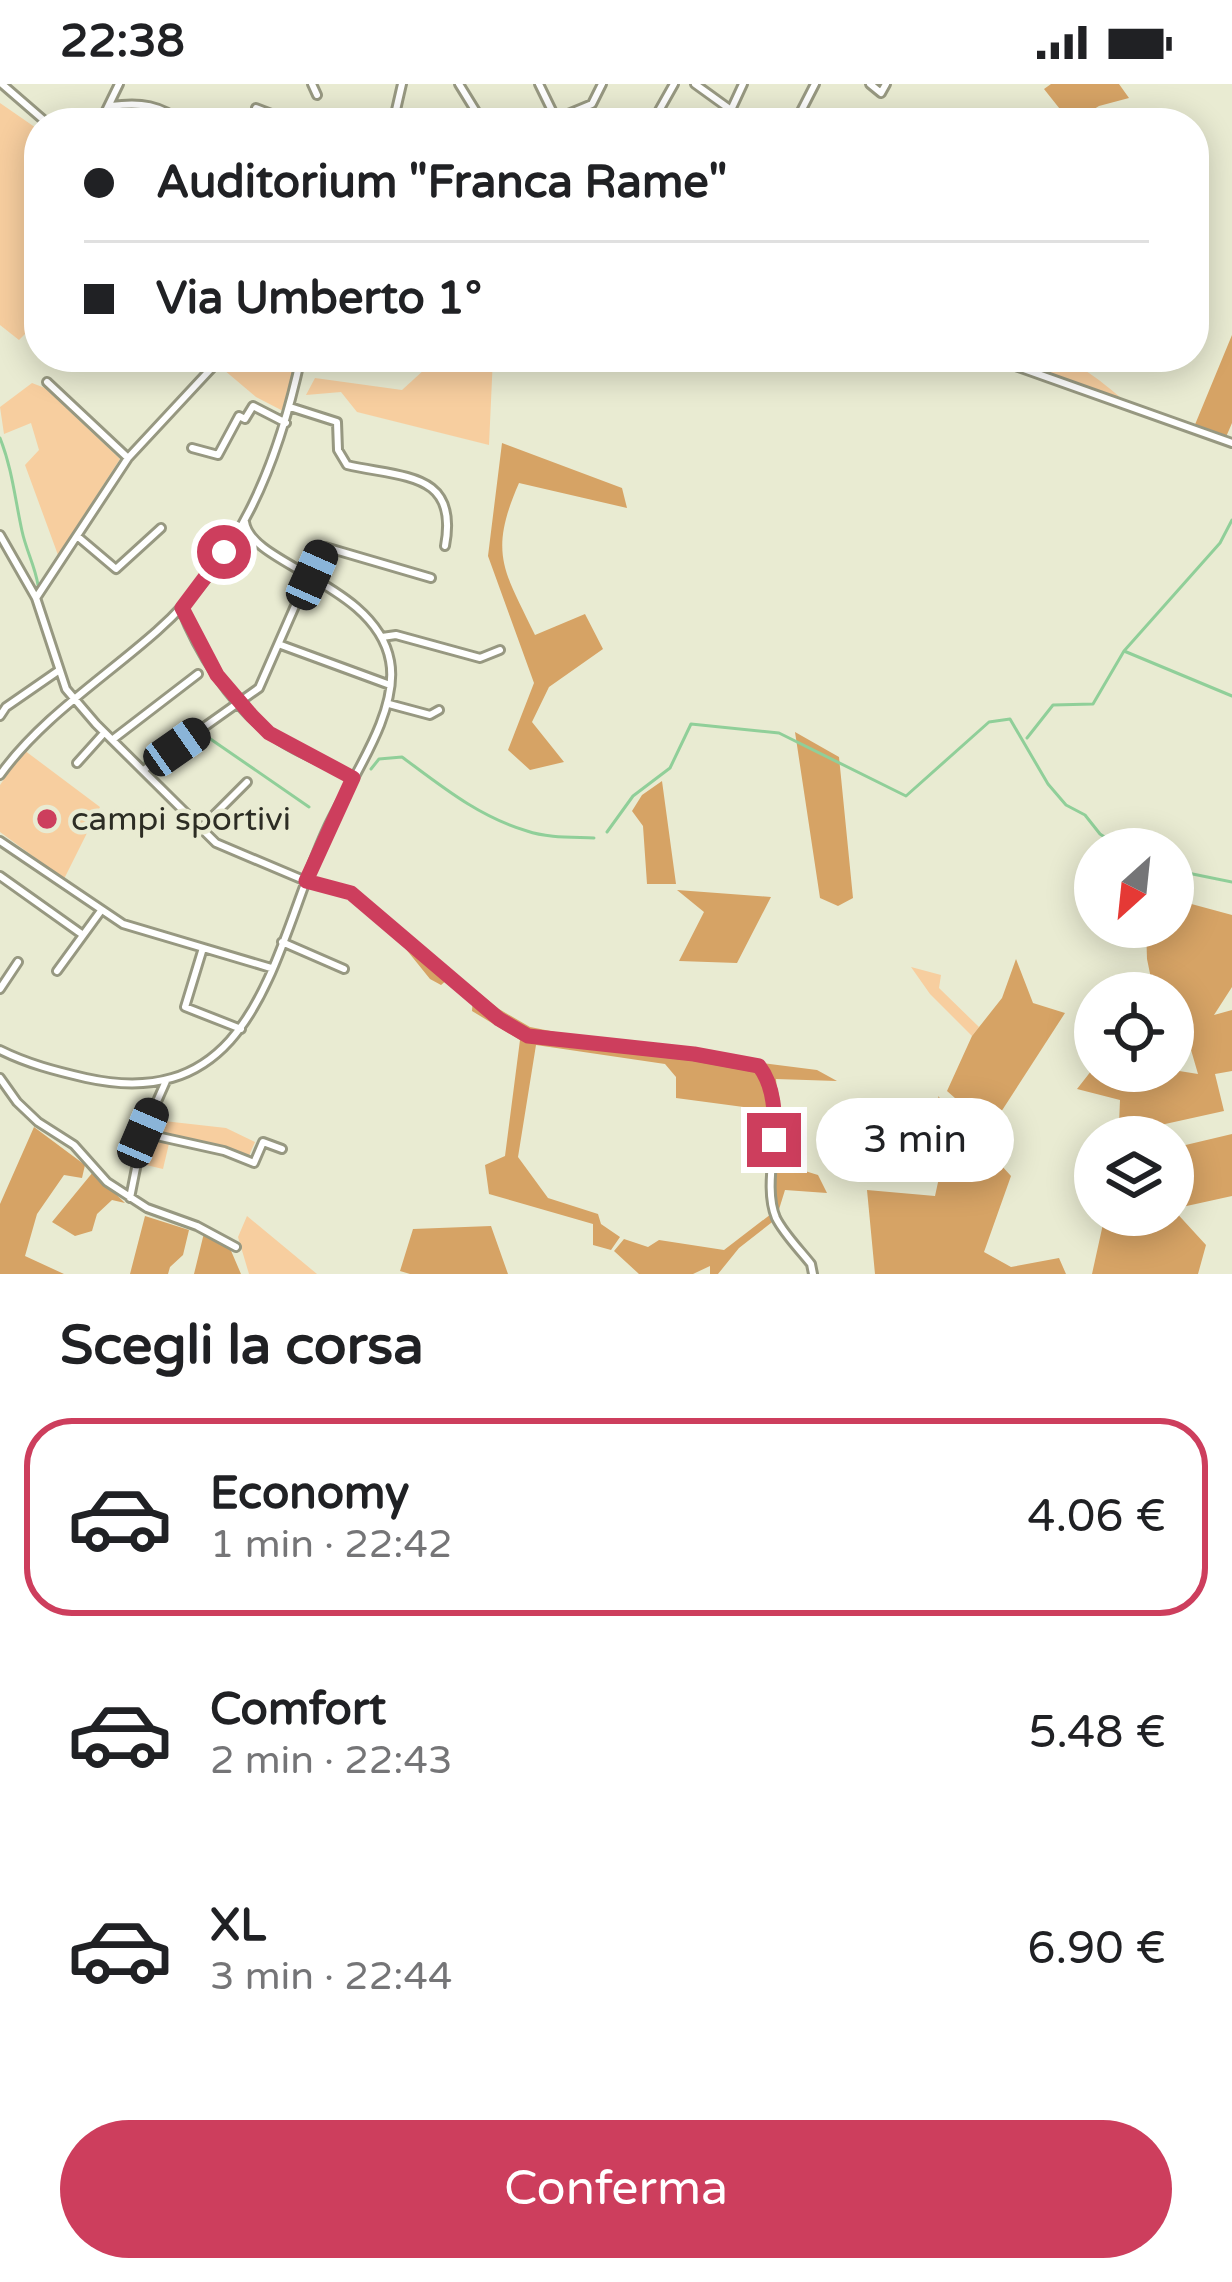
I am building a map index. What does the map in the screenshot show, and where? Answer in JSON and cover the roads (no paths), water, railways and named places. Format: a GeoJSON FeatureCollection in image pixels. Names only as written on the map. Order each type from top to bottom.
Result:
{"type":"FeatureCollection","features":[{"type":"Feature","properties":{"kind":"street"},"geometry":{"type":"LineString","coordinates":[[2,84],[30,108]]}},
{"type":"Feature","properties":{"kind":"street"},"geometry":{"type":"LineString","coordinates":[[118,84],[111,106],[139,102],[163,108]]}},
{"type":"Feature","properties":{"kind":"street"},"geometry":{"type":"LineString","coordinates":[[312,84],[317,95]]}},
{"type":"Feature","properties":{"kind":"street"},"geometry":{"type":"LineString","coordinates":[[584,108],[592,104],[602,84]]}},
{"type":"Feature","properties":{"kind":"street"},"geometry":{"type":"LineString","coordinates":[[694,84],[727,108]]}},
{"type":"Feature","properties":{"kind":"street"},"geometry":{"type":"LineString","coordinates":[[870,84],[881,93],[886,84]]}},
{"type":"Feature","properties":{"kind":"street"},"geometry":{"type":"LineString","coordinates":[[36,598],[128,458],[208,372]]}},
{"type":"Feature","properties":{"kind":"street"},"geometry":{"type":"LineString","coordinates":[[0,775],[22,744],[182,608],[245,522],[271,469],[298,372]]}},
{"type":"Feature","properties":{"kind":"street"},"geometry":{"type":"LineString","coordinates":[[1032,372],[1232,443]]}},
{"type":"Feature","properties":{"kind":"street"},"geometry":{"type":"LineString","coordinates":[[46,382],[128,458]]}},
{"type":"Feature","properties":{"kind":"street"},"geometry":{"type":"LineString","coordinates":[[192,448],[218,454],[239,416],[245,419],[253,406],[286,423]]}},
{"type":"Feature","properties":{"kind":"street"},"geometry":{"type":"LineString","coordinates":[[290,406],[337,422],[338,450],[347,465],[433,488],[446,500],[450,519],[445,546]]}},
{"type":"Feature","properties":{"kind":"street"},"geometry":{"type":"LineString","coordinates":[[0,1050],[52,1070],[103,1082],[166,1080],[208,1064],[241,1029],[271,968],[389,704],[391,664],[382,638],[344,595],[253,541],[245,522]]}},
{"type":"Feature","properties":{"kind":"street"},"geometry":{"type":"LineString","coordinates":[[76,536],[116,569],[160,528]]}},
{"type":"Feature","properties":{"kind":"street"},"geometry":{"type":"LineString","coordinates":[[0,536],[36,598],[59,671],[75,700],[216,843],[306,881],[351,893],[499,1019],[528,1036],[759,1066],[766,1074],[775,1110],[774,1214],[812,1269]]}},
{"type":"Feature","properties":{"kind":"street"},"geometry":{"type":"LineString","coordinates":[[146,769],[259,688],[325,547],[431,578]]}},
{"type":"Feature","properties":{"kind":"street"},"geometry":{"type":"LineString","coordinates":[[182,608],[217,675],[269,733],[353,778]]}},
{"type":"Feature","properties":{"kind":"street"},"geometry":{"type":"LineString","coordinates":[[382,638],[396,635],[480,658],[500,650]]}},
{"type":"Feature","properties":{"kind":"street"},"geometry":{"type":"LineString","coordinates":[[280,645],[390,685]]}},
{"type":"Feature","properties":{"kind":"street"},"geometry":{"type":"LineString","coordinates":[[0,716],[6,706],[59,671]]}},
{"type":"Feature","properties":{"kind":"street"},"geometry":{"type":"LineString","coordinates":[[112,740],[198,674]]}},
{"type":"Feature","properties":{"kind":"street"},"geometry":{"type":"LineString","coordinates":[[389,704],[430,715],[439,710]]}},
{"type":"Feature","properties":{"kind":"street"},"geometry":{"type":"LineString","coordinates":[[77,764],[104,733]]}},
{"type":"Feature","properties":{"kind":"street"},"geometry":{"type":"LineString","coordinates":[[200,829],[248,782]]}},
{"type":"Feature","properties":{"kind":"street"},"geometry":{"type":"LineString","coordinates":[[0,841],[122,924],[271,968]]}},
{"type":"Feature","properties":{"kind":"street"},"geometry":{"type":"LineString","coordinates":[[0,876],[83,935]]}},
{"type":"Feature","properties":{"kind":"street"},"geometry":{"type":"LineString","coordinates":[[57,971],[100,912]]}},
{"type":"Feature","properties":{"kind":"street"},"geometry":{"type":"LineString","coordinates":[[281,942],[344,969]]}},
{"type":"Feature","properties":{"kind":"street"},"geometry":{"type":"LineString","coordinates":[[203,948],[185,1007],[241,1029]]}},
{"type":"Feature","properties":{"kind":"street"},"geometry":{"type":"LineString","coordinates":[[0,989],[18,962]]}},
{"type":"Feature","properties":{"kind":"street"},"geometry":{"type":"LineString","coordinates":[[0,1078],[38,1122],[74,1145],[130,1198],[236,1247]]}},
{"type":"Feature","properties":{"kind":"street"},"geometry":{"type":"LineString","coordinates":[[130,1198],[143,1133],[166,1080]]}},
{"type":"Feature","properties":{"kind":"street"},"geometry":{"type":"LineString","coordinates":[[143,1133],[224,1150],[254,1163],[263,1142],[282,1149]]}},
{"type":"Feature","properties":{"kind":"waterway"},"geometry":{"type":"LineString","coordinates":[[0,438],[38,585]]}},
{"type":"Feature","properties":{"kind":"waterway"},"geometry":{"type":"LineString","coordinates":[[1027,738],[1053,705],[1093,704],[1124,651],[1220,543],[1232,520]]}},
{"type":"Feature","properties":{"kind":"waterway"},"geometry":{"type":"LineString","coordinates":[[1124,651],[1232,696]]}},
{"type":"Feature","properties":{"kind":"waterway"},"geometry":{"type":"LineString","coordinates":[[607,832],[633,796],[670,768],[691,724],[779,733],[906,796],[989,722],[1010,719],[1048,784],[1095,828]]}},
{"type":"Feature","properties":{"kind":"waterway"},"geometry":{"type":"LineString","coordinates":[[145,762],[189,729]]}},
{"type":"Feature","properties":{"kind":"waterway"},"geometry":{"type":"LineString","coordinates":[[209,738],[309,807]]}},
{"type":"Feature","properties":{"kind":"waterway"},"geometry":{"type":"LineString","coordinates":[[371,769],[379,759],[402,757],[461,800],[509,825],[543,835],[594,838]]}},
{"type":"Feature","properties":{"kind":"waterway"},"geometry":{"type":"LineString","coordinates":[[1194,874],[1232,882]]}},
{"type":"Feature","properties":{"kind":"place","name":"campi sportivi"},"geometry":{"type":"Point","coordinates":[47,819]}}]}
